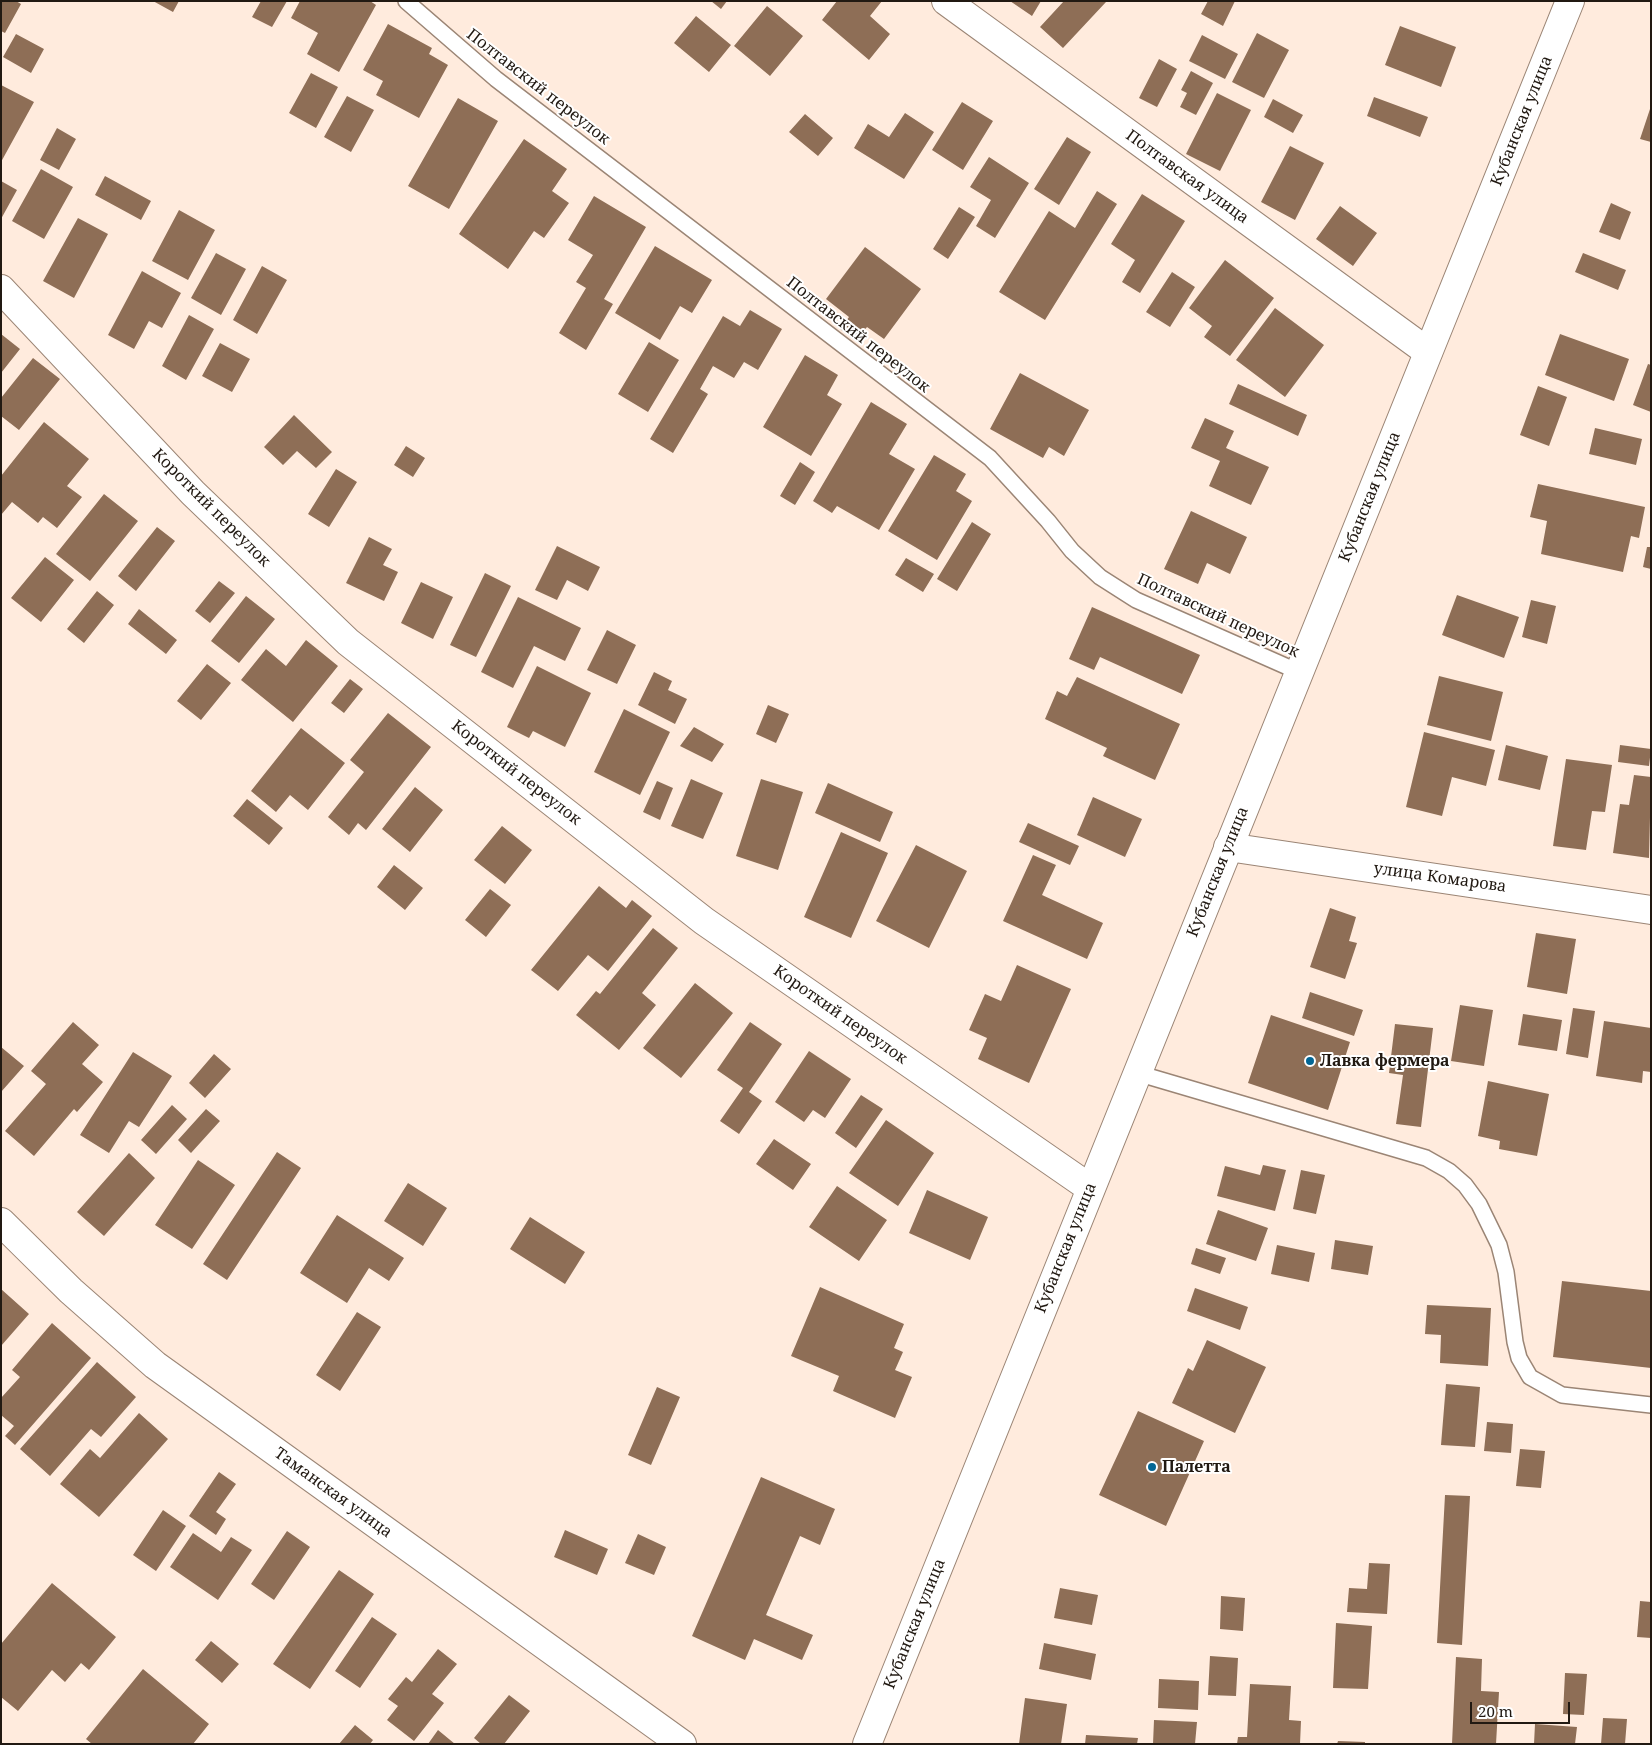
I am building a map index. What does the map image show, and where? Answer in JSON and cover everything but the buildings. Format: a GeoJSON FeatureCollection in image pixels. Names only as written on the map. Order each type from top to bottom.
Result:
{"type":"FeatureCollection","features":[{"type":"Feature","properties":{"kind":"street","name":"Полтавская улица"},"geometry":{"type":"LineString","coordinates":[[946,1],[1428,352]]}},
{"type":"Feature","properties":{"kind":"street","name":"Кубанская улица"},"geometry":{"type":"LineString","coordinates":[[867,1744],[1136,1072],[1570,1]]}},
{"type":"Feature","properties":{"kind":"street","name":"Короткий переулок"},"geometry":{"type":"LineString","coordinates":[[1,289],[193,493],[348,642],[704,921],[1090,1188]]}},
{"type":"Feature","properties":{"kind":"street","name":"улица Комарова"},"geometry":{"type":"LineString","coordinates":[[1228,846],[1651,910]]}},
{"type":"Feature","properties":{"kind":"street","name":"Таманская улица"},"geometry":{"type":"LineString","coordinates":[[1,1222],[71,1291],[155,1365],[682,1744]]}},
{"type":"Feature","properties":{"kind":"lane","name":"Полтавский переулок"},"geometry":{"type":"LineString","coordinates":[[406,1],[496,79],[990,458],[1048,521],[1072,551],[1100,577],[1136,600],[1299,672]]}},
{"type":"Feature","properties":{"kind":"lane"},"geometry":{"type":"LineString","coordinates":[[1136,1072],[1426,1158],[1449,1171],[1464,1185],[1478,1204],[1499,1244],[1506,1272],[1515,1342],[1519,1358],[1530,1377],[1562,1395],[1651,1405]]}},
{"type":"Feature","properties":{"kind":"place","name":"Лавка фермера"},"geometry":{"type":"Point","coordinates":[1310,1061]}},
{"type":"Feature","properties":{"kind":"place","name":"Палетта"},"geometry":{"type":"Point","coordinates":[1152,1467]}}]}
